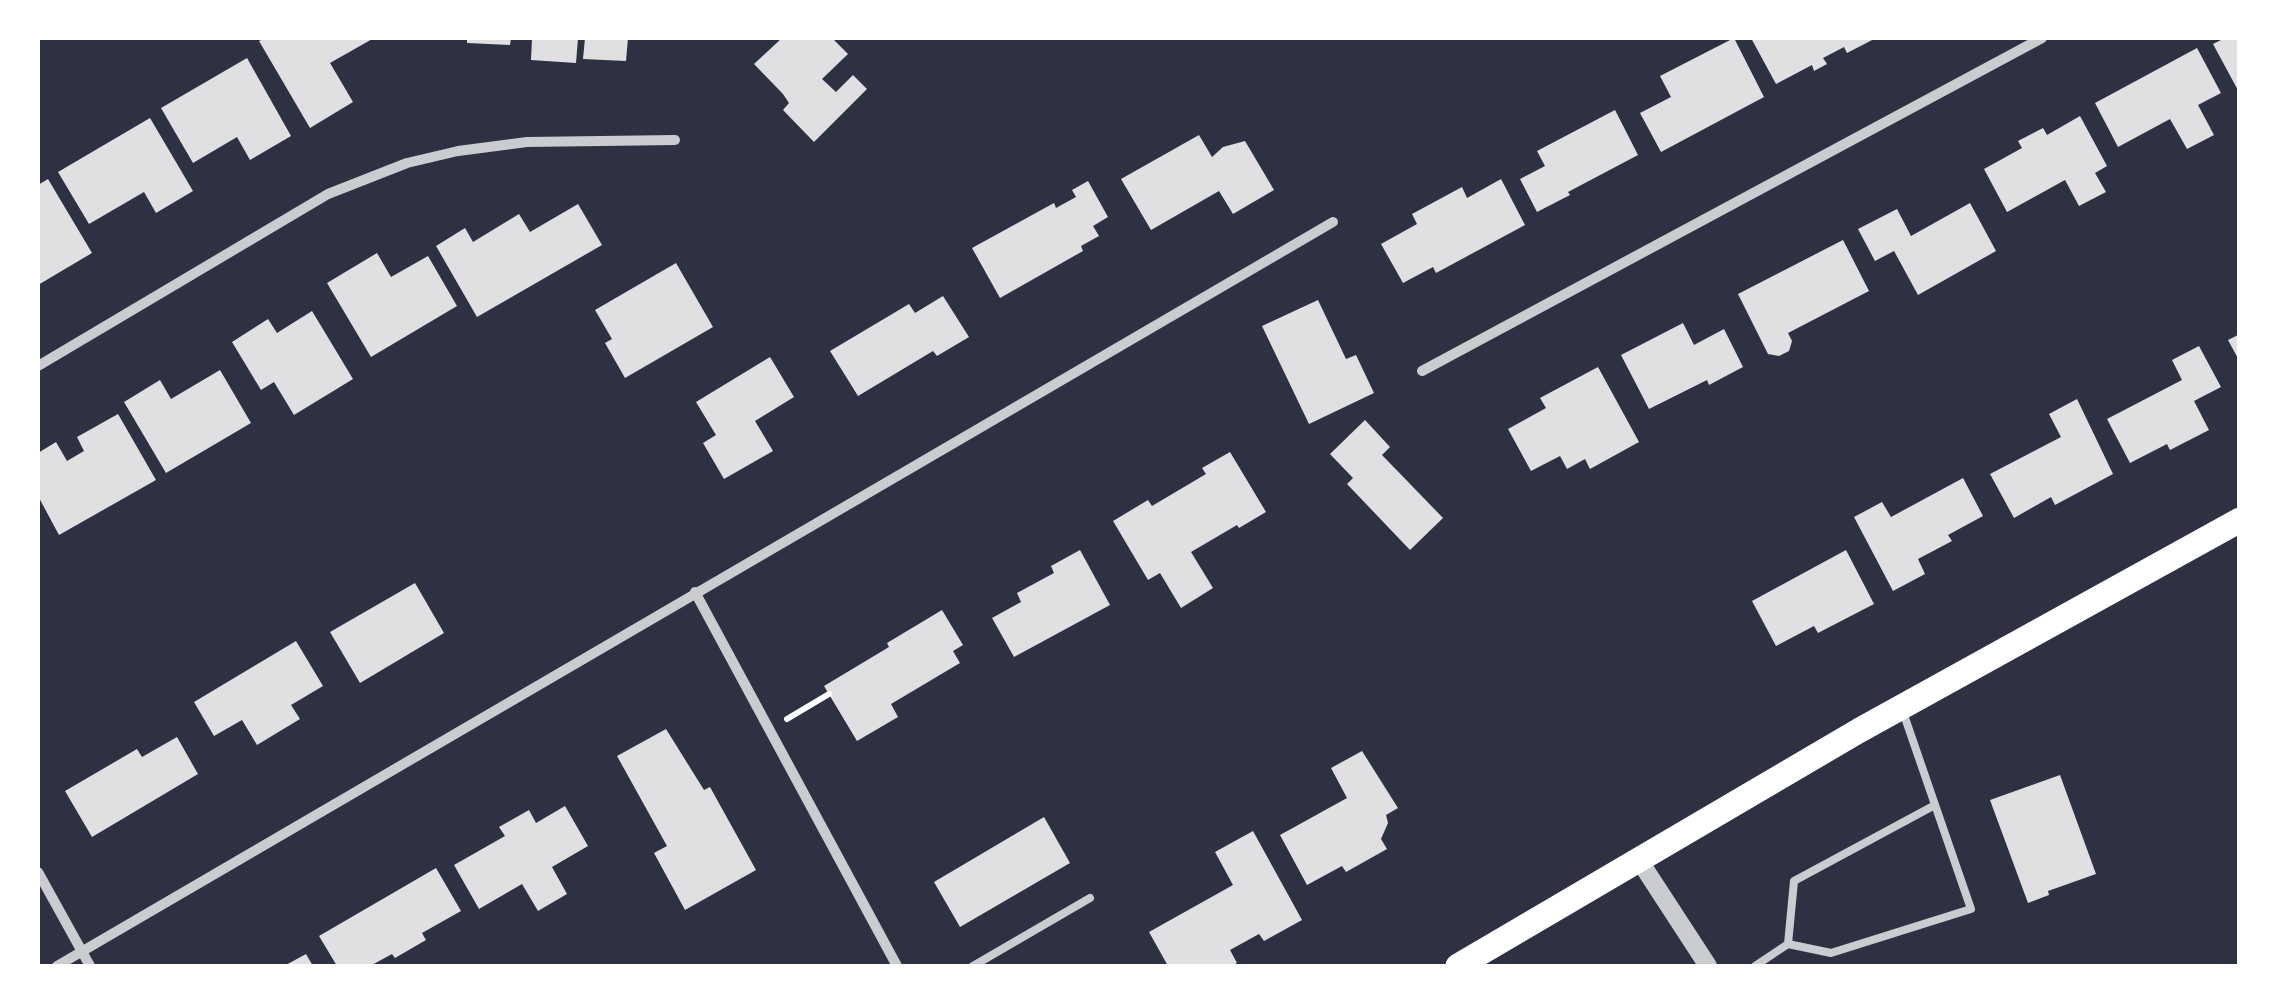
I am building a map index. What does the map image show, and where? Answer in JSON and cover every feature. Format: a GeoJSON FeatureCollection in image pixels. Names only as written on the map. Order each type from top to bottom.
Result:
{"type":"FeatureCollection","features":[{"type":"Feature","properties":{"kind":"main road"},"geometry":{"type":"LineString","coordinates":[[1458,966],[1488,958],[1639,860],[1901,708],[2240,520]]}},
{"type":"Feature","properties":{"kind":"street"},"geometry":{"type":"LineString","coordinates":[[1422,370],[2042,38]]}},
{"type":"Feature","properties":{"kind":"street"},"geometry":{"type":"LineString","coordinates":[[38,366],[328,194],[407,163],[458,151],[527,142],[675,140]]}},
{"type":"Feature","properties":{"kind":"street"},"geometry":{"type":"LineString","coordinates":[[56,966],[1333,222]]}},
{"type":"Feature","properties":{"kind":"street"},"geometry":{"type":"LineString","coordinates":[[695,592],[897,966]]}},
{"type":"Feature","properties":{"kind":"street"},"geometry":{"type":"LineString","coordinates":[[1639,860],[1708,966]]}},
{"type":"Feature","properties":{"kind":"street"},"geometry":{"type":"LineString","coordinates":[[38,872],[90,966]]}},
{"type":"Feature","properties":{"kind":"lane"},"geometry":{"type":"LineString","coordinates":[[1755,966],[1788,944],[1831,953],[1971,909],[1901,708]]}},
{"type":"Feature","properties":{"kind":"lane"},"geometry":{"type":"LineString","coordinates":[[1788,944],[1794,880],[1934,805]]}},
{"type":"Feature","properties":{"kind":"lane"},"geometry":{"type":"LineString","coordinates":[[973,966],[1090,898]]}},
{"type":"Feature","properties":{"kind":"path"},"geometry":{"type":"LineString","coordinates":[[770,729],[829,694]]}},
{"type":"Feature","properties":{"kind":"building"},"geometry":{"type":"Polygon","coordinates":[[[374,38],[330,63],[353,102],[310,128],[259,41],[374,38]]]}},
{"type":"Feature","properties":{"kind":"building"},"geometry":{"type":"Polygon","coordinates":[[[467,38],[511,38],[510,45],[467,43],[467,38]]]}},
{"type":"Feature","properties":{"kind":"building"},"geometry":{"type":"Polygon","coordinates":[[[532,38],[578,38],[576,63],[531,60],[532,38]]]}},
{"type":"Feature","properties":{"kind":"building"},"geometry":{"type":"Polygon","coordinates":[[[585,38],[628,38],[626,61],[583,59],[585,38]]]}},
{"type":"Feature","properties":{"kind":"building"},"geometry":{"type":"Polygon","coordinates":[[[782,38],[832,38],[848,54],[822,79],[836,92],[853,75],[867,89],[814,142],[783,110],[789,103],[754,64],[782,38]]]}},
{"type":"Feature","properties":{"kind":"building"},"geometry":{"type":"Polygon","coordinates":[[[1734,38],[1764,97],[1661,152],[1640,113],[1671,97],[1660,76],[1734,38]]]}},
{"type":"Feature","properties":{"kind":"building"},"geometry":{"type":"Polygon","coordinates":[[[1751,38],[1876,38],[1847,53],[1844,47],[1823,58],[1827,64],[1814,71],[1812,65],[1776,84],[1751,38]]]}},
{"type":"Feature","properties":{"kind":"building"},"geometry":{"type":"Polygon","coordinates":[[[2225,38],[2240,38],[2240,94],[2213,44],[2225,38]]]}},
{"type":"Feature","properties":{"kind":"building"},"geometry":{"type":"Polygon","coordinates":[[[2197,48],[2221,93],[2198,105],[2214,135],[2187,149],[2170,119],[2118,147],[2095,103],[2197,48]]]}},
{"type":"Feature","properties":{"kind":"building"},"geometry":{"type":"Polygon","coordinates":[[[247,58],[291,136],[250,160],[237,137],[193,163],[161,108],[247,58]]]}},
{"type":"Feature","properties":{"kind":"building"},"geometry":{"type":"Polygon","coordinates":[[[1615,110],[1638,155],[1537,212],[1520,179],[1545,166],[1537,151],[1615,110]]]}},
{"type":"Feature","properties":{"kind":"building"},"geometry":{"type":"Polygon","coordinates":[[[2080,116],[2107,166],[2095,173],[2106,192],[2079,206],[2065,180],[2007,212],[1984,169],[2022,148],[2018,141],[2043,128],[2047,135],[2080,116]]]}},
{"type":"Feature","properties":{"kind":"building"},"geometry":{"type":"Polygon","coordinates":[[[150,118],[193,191],[156,213],[144,192],[89,224],[58,172],[150,118]]]}},
{"type":"Feature","properties":{"kind":"building"},"geometry":{"type":"Polygon","coordinates":[[[1199,135],[1212,157],[1223,147],[1245,141],[1274,190],[1233,214],[1219,191],[1151,230],[1121,179],[1199,135]]]}},
{"type":"Feature","properties":{"kind":"building"},"geometry":{"type":"Polygon","coordinates":[[[48,179],[92,253],[38,285],[38,185],[48,179]]]}},
{"type":"Feature","properties":{"kind":"building"},"geometry":{"type":"Polygon","coordinates":[[[1501,179],[1525,225],[1436,273],[1433,267],[1403,283],[1381,244],[1417,224],[1412,214],[1462,187],[1467,198],[1501,179]]]}},
{"type":"Feature","properties":{"kind":"building"},"geometry":{"type":"Polygon","coordinates":[[[1088,181],[1108,217],[1093,226],[1099,236],[1081,246],[1083,251],[1000,298],[972,248],[1054,203],[1056,208],[1076,197],[1072,190],[1088,181]]]}},
{"type":"Feature","properties":{"kind":"building"},"geometry":{"type":"Polygon","coordinates":[[[1970,203],[1996,251],[1918,295],[1894,251],[1875,261],[1858,229],[1897,209],[1911,236],[1970,203]]]}},
{"type":"Feature","properties":{"kind":"building"},"geometry":{"type":"Polygon","coordinates":[[[578,204],[602,245],[477,317],[436,246],[465,228],[473,242],[519,214],[530,232],[578,204]]]}},
{"type":"Feature","properties":{"kind":"building"},"geometry":{"type":"Polygon","coordinates":[[[1843,240],[1869,291],[1788,333],[1792,341],[1789,351],[1779,356],[1768,354],[1738,294],[1843,240]]]}},
{"type":"Feature","properties":{"kind":"building"},"geometry":{"type":"Polygon","coordinates":[[[377,253],[391,277],[428,256],[457,306],[371,357],[327,283],[377,253]]]}},
{"type":"Feature","properties":{"kind":"building"},"geometry":{"type":"Polygon","coordinates":[[[676,263],[713,327],[625,378],[605,343],[612,339],[595,310],[676,263]]]}},
{"type":"Feature","properties":{"kind":"building"},"geometry":{"type":"Polygon","coordinates":[[[943,296],[969,337],[937,356],[933,351],[858,396],[830,351],[909,304],[915,313],[943,296]]]}},
{"type":"Feature","properties":{"kind":"building"},"geometry":{"type":"Polygon","coordinates":[[[1318,300],[1346,359],[1356,355],[1374,393],[1309,424],[1262,326],[1318,300]]]}},
{"type":"Feature","properties":{"kind":"building"},"geometry":{"type":"Polygon","coordinates":[[[312,311],[353,379],[294,415],[274,382],[261,390],[232,342],[268,319],[277,333],[312,311]]]}},
{"type":"Feature","properties":{"kind":"building"},"geometry":{"type":"Polygon","coordinates":[[[1683,323],[1694,345],[1724,329],[1743,367],[1649,409],[1621,355],[1683,323]]]}},
{"type":"Feature","properties":{"kind":"building"},"geometry":{"type":"Polygon","coordinates":[[[2240,334],[2240,362],[2228,340],[2240,334]]]}},
{"type":"Feature","properties":{"kind":"building"},"geometry":{"type":"Polygon","coordinates":[[[2199,346],[2221,387],[2194,401],[2209,430],[2170,450],[2167,444],[2130,463],[2107,419],[2182,380],[2172,360],[2199,346]]]}},
{"type":"Feature","properties":{"kind":"building"},"geometry":{"type":"Polygon","coordinates":[[[770,357],[794,397],[755,421],[773,451],[724,479],[703,443],[716,435],[696,402],[770,357]]]}},
{"type":"Feature","properties":{"kind":"building"},"geometry":{"type":"Polygon","coordinates":[[[1598,367],[1639,442],[1590,469],[1585,459],[1567,469],[1560,456],[1531,471],[1508,429],[1546,408],[1540,398],[1598,367]]]}},
{"type":"Feature","properties":{"kind":"building"},"geometry":{"type":"Polygon","coordinates":[[[220,370],[251,423],[166,473],[124,402],[160,380],[171,399],[220,370]]]}},
{"type":"Feature","properties":{"kind":"building"},"geometry":{"type":"Polygon","coordinates":[[[2077,399],[2113,474],[2055,505],[2051,497],[2014,518],[1990,474],[2061,437],[2049,414],[2077,399]]]}},
{"type":"Feature","properties":{"kind":"building"},"geometry":{"type":"Polygon","coordinates":[[[118,414],[156,480],[59,535],[38,496],[38,453],[56,442],[67,461],[84,451],[77,437],[118,414]]]}},
{"type":"Feature","properties":{"kind":"building"},"geometry":{"type":"Polygon","coordinates":[[[1365,420],[1390,447],[1382,455],[1443,518],[1410,550],[1347,484],[1353,478],[1330,454],[1365,420]]]}},
{"type":"Feature","properties":{"kind":"building"},"geometry":{"type":"Polygon","coordinates":[[[1230,452],[1266,512],[1191,552],[1213,588],[1181,608],[1160,573],[1148,580],[1113,521],[1148,500],[1152,506],[1206,474],[1202,468],[1230,452]]]}},
{"type":"Feature","properties":{"kind":"building"},"geometry":{"type":"Polygon","coordinates":[[[1963,478],[1983,516],[1948,535],[1952,541],[1918,559],[1925,574],[1893,591],[1854,517],[1882,502],[1891,517],[1963,478]]]}},
{"type":"Feature","properties":{"kind":"building"},"geometry":{"type":"Polygon","coordinates":[[[1080,550],[1110,605],[1014,657],[992,618],[1021,602],[1017,593],[1054,573],[1051,566],[1080,550]]]}},
{"type":"Feature","properties":{"kind":"building"},"geometry":{"type":"Polygon","coordinates":[[[1846,550],[1874,604],[1818,633],[1814,626],[1776,646],[1752,601],[1846,550]]]}},
{"type":"Feature","properties":{"kind":"building"},"geometry":{"type":"Polygon","coordinates":[[[415,583],[444,633],[360,683],[330,632],[415,583]]]}},
{"type":"Feature","properties":{"kind":"building"},"geometry":{"type":"Polygon","coordinates":[[[942,610],[963,645],[953,651],[960,663],[891,704],[898,717],[857,741],[824,686],[942,610]]]}},
{"type":"Feature","properties":{"kind":"building"},"geometry":{"type":"Polygon","coordinates":[[[296,641],[323,686],[291,705],[300,719],[257,745],[242,720],[214,736],[194,702],[296,641]]]}},
{"type":"Feature","properties":{"kind":"building"},"geometry":{"type":"Polygon","coordinates":[[[666,729],[704,790],[710,787],[756,870],[685,910],[654,853],[667,846],[617,756],[666,729]]]}},
{"type":"Feature","properties":{"kind":"building"},"geometry":{"type":"Polygon","coordinates":[[[177,737],[198,774],[92,837],[65,791],[137,749],[142,757],[177,737]]]}},
{"type":"Feature","properties":{"kind":"building"},"geometry":{"type":"Polygon","coordinates":[[[1362,751],[1398,808],[1386,815],[1388,823],[1381,839],[1387,849],[1346,872],[1342,866],[1307,885],[1280,835],[1347,798],[1331,768],[1362,751]]]}},
{"type":"Feature","properties":{"kind":"building"},"geometry":{"type":"Polygon","coordinates":[[[2060,775],[2096,874],[2048,891],[2049,895],[2028,903],[1990,800],[2060,775]]]}},
{"type":"Feature","properties":{"kind":"building"},"geometry":{"type":"Polygon","coordinates":[[[565,806],[588,846],[552,867],[567,894],[538,911],[522,884],[479,909],[454,865],[505,836],[499,827],[529,810],[536,823],[565,806]]]}},
{"type":"Feature","properties":{"kind":"building"},"geometry":{"type":"Polygon","coordinates":[[[1044,817],[1070,863],[960,927],[934,882],[1044,817]]]}},
{"type":"Feature","properties":{"kind":"building"},"geometry":{"type":"Polygon","coordinates":[[[1253,831],[1302,920],[1264,941],[1259,934],[1230,950],[1237,963],[1230,966],[1168,966],[1149,932],[1233,885],[1215,852],[1253,831]]]}},
{"type":"Feature","properties":{"kind":"building"},"geometry":{"type":"Polygon","coordinates":[[[436,868],[461,911],[422,933],[426,940],[395,958],[392,954],[370,966],[337,966],[319,936],[436,868]]]}},
{"type":"Feature","properties":{"kind":"building"},"geometry":{"type":"Polygon","coordinates":[[[306,954],[313,966],[284,966],[306,954]]]}}]}
